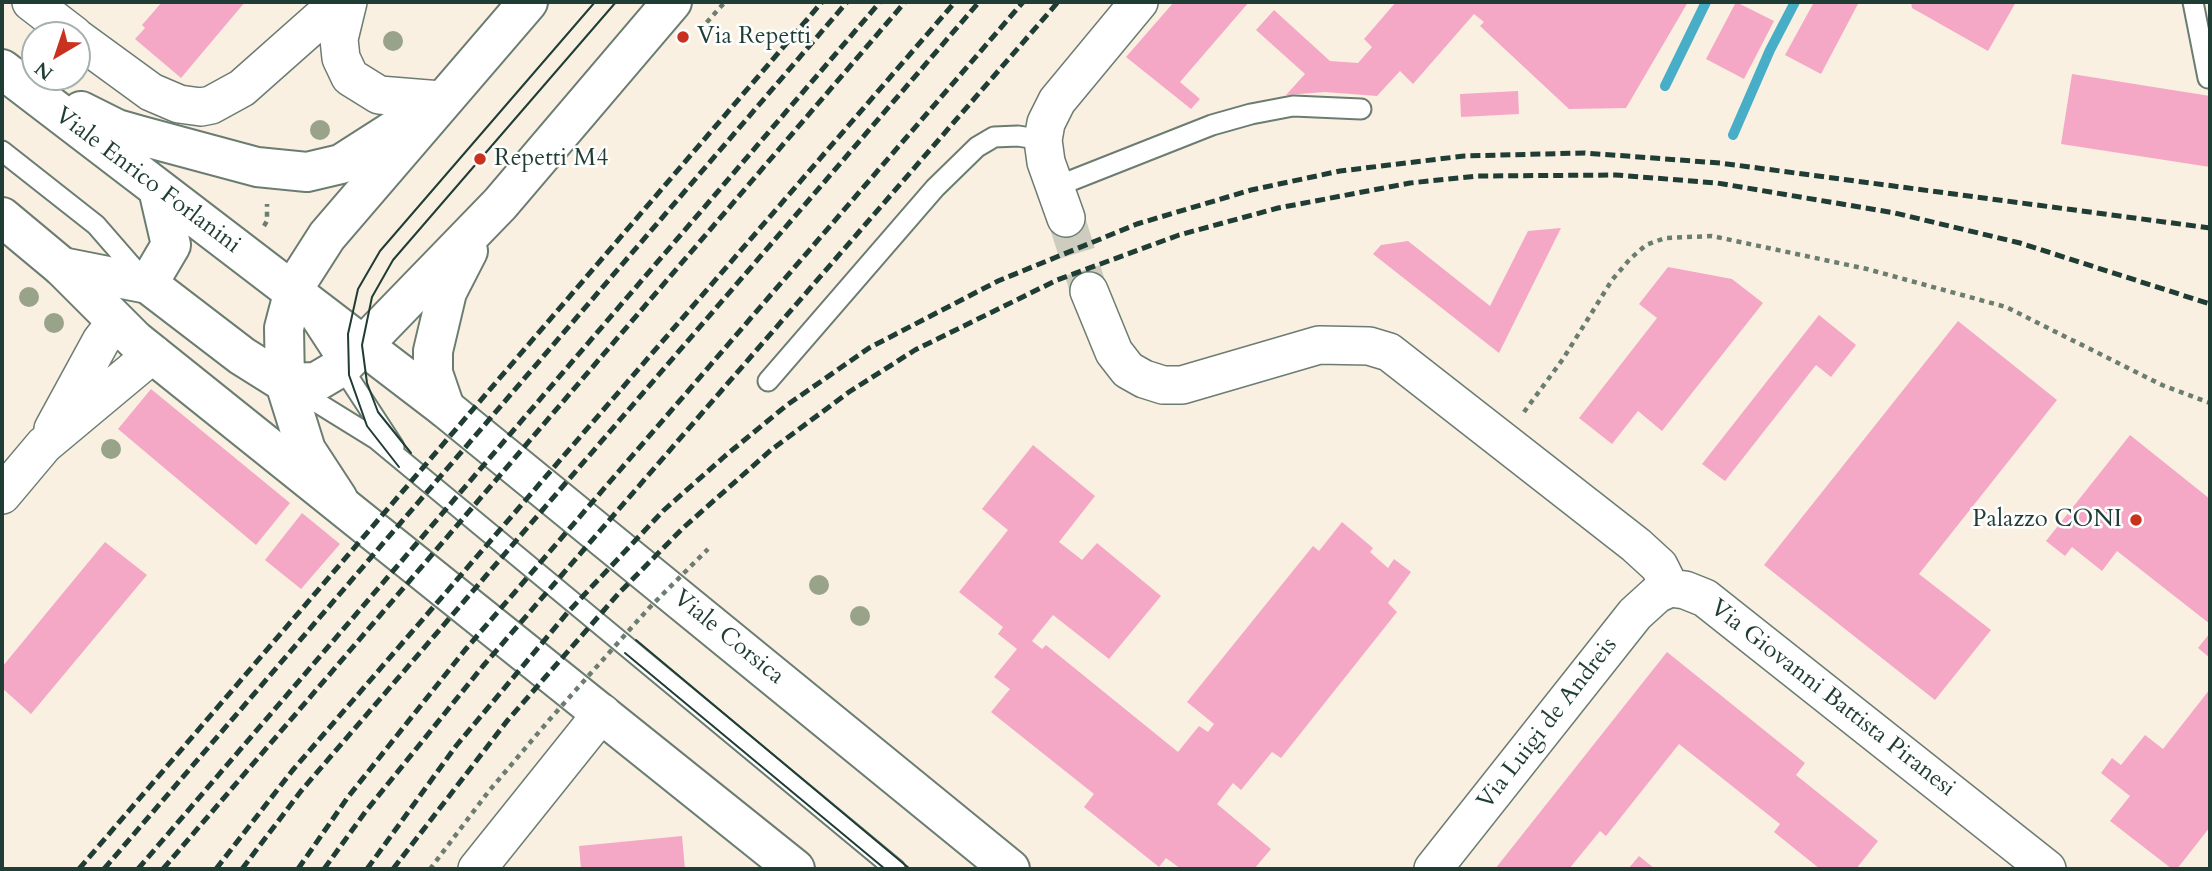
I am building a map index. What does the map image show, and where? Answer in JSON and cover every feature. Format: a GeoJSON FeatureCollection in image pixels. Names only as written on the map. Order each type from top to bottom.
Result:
{"type":"FeatureCollection","features":[{"type":"Feature","properties":{"kind":"main road"},"geometry":{"type":"LineString","coordinates":[[348,509],[306,450],[285,383],[282,340],[293,292],[312,256],[441,100],[528,2]]}},
{"type":"Feature","properties":{"kind":"main road"},"geometry":{"type":"LineString","coordinates":[[62,267],[148,284],[242,356],[285,383],[316,382],[352,356],[500,204],[672,2]]}},
{"type":"Feature","properties":{"kind":"main road"},"geometry":{"type":"LineString","coordinates":[[2,62],[117,129],[271,170],[307,172],[341,164],[441,100]]}},
{"type":"Feature","properties":{"kind":"main road","name":"Viale Enrico Forlanini"},"geometry":{"type":"LineString","coordinates":[[2,69],[293,292],[352,356],[445,408]]}},
{"type":"Feature","properties":{"kind":"main road"},"geometry":{"type":"LineString","coordinates":[[115,323],[148,284],[171,244],[158,189]]}},
{"type":"Feature","properties":{"kind":"main road"},"geometry":{"type":"LineString","coordinates":[[445,408],[432,361],[440,316],[459,265],[500,204]]}},
{"type":"Feature","properties":{"kind":"main road"},"geometry":{"type":"LineString","coordinates":[[2,217],[62,267],[115,323],[795,869]]}},
{"type":"Feature","properties":{"kind":"main road","name":"Viale Corsica"},"geometry":{"type":"LineString","coordinates":[[445,408],[1010,869]]}},
{"type":"Feature","properties":{"kind":"street"},"geometry":{"type":"LineString","coordinates":[[31,2],[56,21]]}},
{"type":"Feature","properties":{"kind":"street"},"geometry":{"type":"LineString","coordinates":[[91,48],[151,92],[179,104],[201,107],[211,105],[242,88],[338,2]]}},
{"type":"Feature","properties":{"kind":"street"},"geometry":{"type":"LineString","coordinates":[[348,2],[339,39],[341,58],[350,77],[379,95],[441,100]]}},
{"type":"Feature","properties":{"kind":"street"},"geometry":{"type":"LineString","coordinates":[[1060,203],[1046,162],[1043,140],[1046,123],[1057,101],[1139,2]]}},
{"type":"Feature","properties":{"kind":"street"},"geometry":{"type":"LineString","coordinates":[[1089,291],[1114,352],[1128,370],[1163,385],[1182,385],[1319,345],[1346,344],[1389,352],[1636,545],[1659,566],[1670,588]]}},
{"type":"Feature","properties":{"kind":"street"},"geometry":{"type":"LineString","coordinates":[[44,445],[101,341],[115,323]]}},
{"type":"Feature","properties":{"kind":"street"},"geometry":{"type":"LineString","coordinates":[[2,495],[44,445],[153,354]]}},
{"type":"Feature","properties":{"kind":"street","name":"Via Luigi de Andreis"},"geometry":{"type":"LineString","coordinates":[[1433,869],[1635,614],[1646,603],[1670,588]]}},
{"type":"Feature","properties":{"kind":"street","name":"Via Giovanni Battista Piranesi"},"geometry":{"type":"LineString","coordinates":[[1670,588],[1685,590],[1705,598],[2047,869]]}},
{"type":"Feature","properties":{"kind":"street"},"geometry":{"type":"LineString","coordinates":[[477,869],[602,713]]}},
{"type":"Feature","properties":{"kind":"lane"},"geometry":{"type":"LineString","coordinates":[[2193,2],[2208,78]]}},
{"type":"Feature","properties":{"kind":"lane"},"geometry":{"type":"LineString","coordinates":[[1060,203],[1212,125],[1293,106],[1362,109]]}},
{"type":"Feature","properties":{"kind":"lane"},"geometry":{"type":"LineString","coordinates":[[768,381],[935,188],[977,146],[994,137],[1018,136],[1043,140]]}},
{"type":"Feature","properties":{"kind":"lane"},"geometry":{"type":"LineString","coordinates":[[2,151],[96,225],[148,284]]}},
{"type":"Feature","properties":{"kind":"lane","name":"Viale Enrico Forlanini"},"geometry":{"type":"LineString","coordinates":[[352,356],[401,460]]}},
{"type":"Feature","properties":{"kind":"lane"},"geometry":{"type":"LineString","coordinates":[[285,383],[376,439],[895,869]]}},
{"type":"Feature","properties":{"kind":"path"},"geometry":{"type":"LineString","coordinates":[[1501,440],[1542,390],[1612,280],[1646,245],[1665,238],[1712,236],[1867,269],[2006,307],[2056,329],[2162,385],[2210,403]]}},
{"type":"Feature","properties":{"kind":"path"},"geometry":{"type":"LineString","coordinates":[[430,869],[489,791],[550,719],[649,608],[708,549]]}},
{"type":"Feature","properties":{"kind":"building"},"geometry":{"type":"Polygon","coordinates":[[[162,2],[245,2],[181,78],[135,39],[145,28],[142,25],[162,2]]]}},
{"type":"Feature","properties":{"kind":"building"},"geometry":{"type":"Polygon","coordinates":[[[1174,2],[1249,2],[1180,82],[1200,99],[1191,109],[1126,57],[1174,2]]]}},
{"type":"Feature","properties":{"kind":"building"},"geometry":{"type":"Polygon","coordinates":[[[1396,2],[1688,2],[1626,108],[1569,109],[1480,26],[1484,22],[1474,14],[1413,84],[1400,71],[1377,96],[1325,92],[1286,95],[1305,74],[1256,30],[1274,10],[1330,61],[1358,63],[1372,47],[1364,39],[1396,2]]]}},
{"type":"Feature","properties":{"kind":"building"},"geometry":{"type":"Polygon","coordinates":[[[1736,2],[1774,21],[1744,79],[1706,59],[1736,2]]]}},
{"type":"Feature","properties":{"kind":"building"},"geometry":{"type":"Polygon","coordinates":[[[1814,2],[1859,2],[1821,74],[1785,55],[1814,2]]]}},
{"type":"Feature","properties":{"kind":"building"},"geometry":{"type":"Polygon","coordinates":[[[1911,2],[2016,2],[1988,51],[1912,8],[1911,2]]]}},
{"type":"Feature","properties":{"kind":"building"},"geometry":{"type":"Polygon","coordinates":[[[2072,74],[2210,96],[2210,167],[2061,144],[2072,74]]]}},
{"type":"Feature","properties":{"kind":"building"},"geometry":{"type":"Polygon","coordinates":[[[1518,91],[1519,114],[1461,117],[1460,94],[1518,91]]]}},
{"type":"Feature","properties":{"kind":"building"},"geometry":{"type":"Polygon","coordinates":[[[1561,228],[1499,353],[1373,254],[1381,245],[1408,241],[1490,306],[1528,231],[1561,228]]]}},
{"type":"Feature","properties":{"kind":"building"},"geometry":{"type":"Polygon","coordinates":[[[1668,267],[1732,279],[1763,303],[1662,431],[1638,411],[1612,444],[1579,418],[1657,318],[1639,304],[1668,267]]]}},
{"type":"Feature","properties":{"kind":"building"},"geometry":{"type":"Polygon","coordinates":[[[1819,315],[1856,345],[1831,377],[1816,365],[1725,481],[1702,464],[1819,315]]]}},
{"type":"Feature","properties":{"kind":"building"},"geometry":{"type":"Polygon","coordinates":[[[1958,321],[2057,400],[1919,574],[1991,630],[1935,700],[1764,565],[1958,321]]]}},
{"type":"Feature","properties":{"kind":"building"},"geometry":{"type":"Polygon","coordinates":[[[151,389],[290,503],[256,545],[118,429],[151,389]]]}},
{"type":"Feature","properties":{"kind":"building","name":"Palazzo CONI"},"geometry":{"type":"Polygon","coordinates":[[[2130,435],[2210,499],[2210,624],[2117,551],[2102,571],[2072,547],[2065,556],[2046,541],[2130,435]]]}},
{"type":"Feature","properties":{"kind":"building"},"geometry":{"type":"Polygon","coordinates":[[[1033,445],[1095,496],[1059,542],[1082,560],[1097,543],[1161,596],[1109,659],[1053,615],[1032,641],[1042,649],[1046,645],[1178,752],[1199,726],[1208,732],[1214,724],[1187,702],[1313,546],[1319,551],[1342,522],[1373,548],[1370,552],[1388,568],[1394,559],[1411,572],[1388,603],[1397,612],[1281,758],[1272,752],[1241,790],[1233,783],[1217,804],[1271,849],[1254,869],[1181,869],[1166,858],[1159,867],[1084,807],[1094,794],[991,712],[1010,689],[994,677],[1017,649],[998,634],[1003,627],[959,592],[1008,530],[982,509],[1033,445]]]}},
{"type":"Feature","properties":{"kind":"building"},"geometry":{"type":"Polygon","coordinates":[[[302,513],[340,544],[301,589],[265,560],[302,513]]]}},
{"type":"Feature","properties":{"kind":"building"},"geometry":{"type":"Polygon","coordinates":[[[105,542],[147,575],[31,714],[2,688],[2,667],[105,542]]]}},
{"type":"Feature","properties":{"kind":"building"},"geometry":{"type":"Polygon","coordinates":[[[2210,633],[2210,658],[2198,648],[2210,633]]]}},
{"type":"Feature","properties":{"kind":"building"},"geometry":{"type":"Polygon","coordinates":[[[1667,652],[1805,763],[1796,775],[1878,841],[1856,869],[1820,869],[1774,832],[1780,824],[1679,744],[1606,836],[1600,831],[1569,869],[1495,869],[1667,652]]]}},
{"type":"Feature","properties":{"kind":"building"},"geometry":{"type":"Polygon","coordinates":[[[2210,689],[2210,827],[2177,869],[2172,869],[2110,821],[2130,796],[2101,773],[2112,758],[2121,765],[2145,735],[2163,749],[2210,689]]]}},
{"type":"Feature","properties":{"kind":"building"},"geometry":{"type":"Polygon","coordinates":[[[682,836],[685,869],[581,869],[579,846],[682,836]]]}},
{"type":"Feature","properties":{"kind":"building"},"geometry":{"type":"Polygon","coordinates":[[[1639,856],[1655,869],[1628,869],[1639,856]]]}},
{"type":"Feature","properties":{"kind":"waterway"},"geometry":{"type":"LineString","coordinates":[[1665,86],[1706,2]]}},
{"type":"Feature","properties":{"kind":"waterway"},"geometry":{"type":"LineString","coordinates":[[1733,135],[1770,50],[1795,2]]}},
{"type":"Feature","properties":{"kind":"tunnel"},"geometry":{"type":"LineString","coordinates":[[1066,218],[1089,291]]}},
{"type":"Feature","properties":{"kind":"tram line"},"geometry":{"type":"LineString","coordinates":[[399,467],[367,426],[349,375],[348,334],[358,289],[380,251],[595,2]]}},
{"type":"Feature","properties":{"kind":"tram line"},"geometry":{"type":"LineString","coordinates":[[411,453],[378,412],[367,383],[362,345],[372,297],[393,260],[616,2]]}},
{"type":"Feature","properties":{"kind":"tram line"},"geometry":{"type":"LineString","coordinates":[[636,640],[910,869]]}},
{"type":"Feature","properties":{"kind":"tram line"},"geometry":{"type":"LineString","coordinates":[[625,653],[885,869]]}},
{"type":"Feature","properties":{"kind":"railway"},"geometry":{"type":"LineString","coordinates":[[79,869],[822,2]]}},
{"type":"Feature","properties":{"kind":"railway"},"geometry":{"type":"LineString","coordinates":[[104,869],[847,2]]}},
{"type":"Feature","properties":{"kind":"railway"},"geometry":{"type":"LineString","coordinates":[[138,869],[880,2]]}},
{"type":"Feature","properties":{"kind":"railway"},"geometry":{"type":"LineString","coordinates":[[163,869],[905,2]]}},
{"type":"Feature","properties":{"kind":"railway"},"geometry":{"type":"LineString","coordinates":[[216,869],[292,771],[955,2]]}},
{"type":"Feature","properties":{"kind":"railway"},"geometry":{"type":"LineString","coordinates":[[242,869],[301,791],[979,2]]}},
{"type":"Feature","properties":{"kind":"railway"},"geometry":{"type":"LineString","coordinates":[[298,869],[348,797],[465,650],[1023,2]]}},
{"type":"Feature","properties":{"kind":"railway"},"geometry":{"type":"LineString","coordinates":[[324,869],[366,811],[483,666],[1058,2]]}},
{"type":"Feature","properties":{"kind":"railway"},"geometry":{"type":"LineString","coordinates":[[367,869],[456,746],[568,612],[663,511],[725,456],[787,405],[869,348],[998,281],[1137,224],[1251,190],[1340,171],[1464,156],[1585,153],[1720,163],[2210,228]]}},
{"type":"Feature","properties":{"kind":"railway"},"geometry":{"type":"LineString","coordinates":[[393,869],[507,721],[619,593],[683,528],[771,450],[849,392],[915,350],[1057,280],[1179,235],[1278,208],[1410,183],[1477,176],[1616,175],[1717,183],[1895,213],[2020,243],[2210,304]]}},
{"type":"Feature","properties":{"kind":"place","name":"Via Repetti"},"geometry":{"type":"Point","coordinates":[683,37]}},
{"type":"Feature","properties":{"kind":"place","name":"Repetti M4"},"geometry":{"type":"Point","coordinates":[480,159]}},
{"type":"Feature","properties":{"kind":"place","name":"Palazzo CONI"},"geometry":{"type":"Point","coordinates":[2136,520]}}]}
